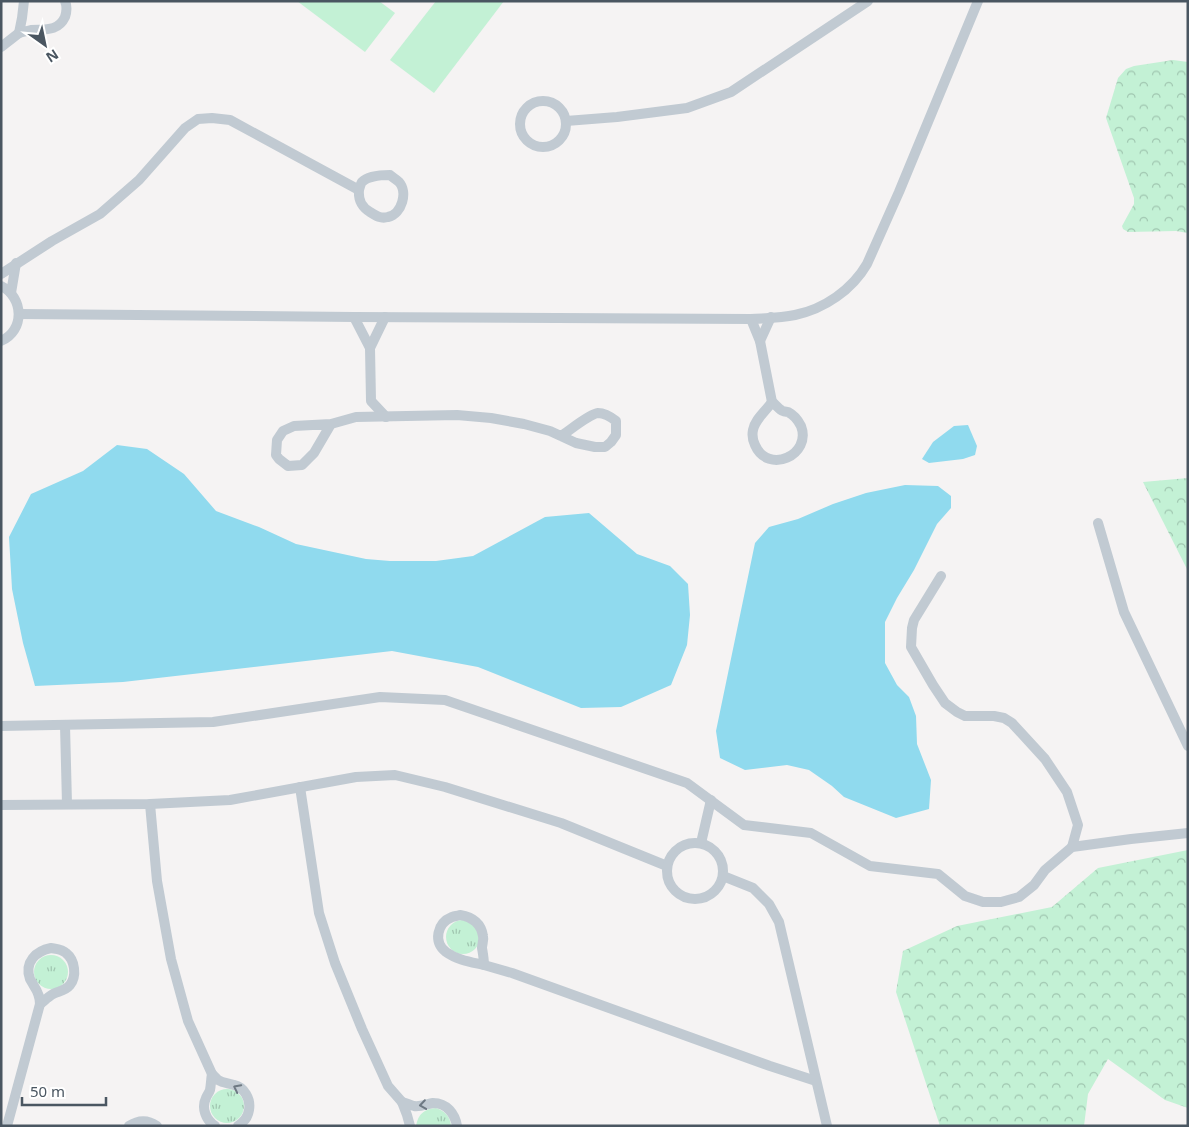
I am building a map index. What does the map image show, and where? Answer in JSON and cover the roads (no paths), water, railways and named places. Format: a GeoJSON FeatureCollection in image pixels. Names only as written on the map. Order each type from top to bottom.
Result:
{"type":"FeatureCollection","features":[{"type":"Feature","properties":{"kind":"street"},"geometry":{"type":"LineString","coordinates":[[19,32],[24,1]]}},
{"type":"Feature","properties":{"kind":"street"},"geometry":{"type":"LineString","coordinates":[[1,47],[19,32],[47,30],[56,27],[63,21],[66,13],[65,1]]}},
{"type":"Feature","properties":{"kind":"street"},"geometry":{"type":"LineString","coordinates":[[566,121],[617,117],[686,108],[731,92],[868,1]]}},
{"type":"Feature","properties":{"kind":"street"},"geometry":{"type":"LineString","coordinates":[[19,314],[751,319],[794,315],[814,309],[834,299],[847,289],[860,275],[874,251],[976,6],[967,1]]}},
{"type":"Feature","properties":{"kind":"street"},"geometry":{"type":"LineString","coordinates":[[542,101],[551,102],[558,106],[564,113],[566,121],[562,137],[556,143],[548,146],[531,144],[521,130],[520,122],[522,114],[527,107],[534,102],[542,101]]}},
{"type":"Feature","properties":{"kind":"street"},"geometry":{"type":"LineString","coordinates":[[1,274],[52,240],[100,214],[139,180],[185,128],[198,119],[230,120],[358,190]]}},
{"type":"Feature","properties":{"kind":"street"},"geometry":{"type":"LineString","coordinates":[[390,175],[400,182],[404,193],[397,212],[388,218],[379,218],[365,209],[358,200],[358,190],[362,183],[370,178],[390,175]]}},
{"type":"Feature","properties":{"kind":"street"},"geometry":{"type":"LineString","coordinates":[[11,293],[16,263]]}},
{"type":"Feature","properties":{"kind":"street"},"geometry":{"type":"LineString","coordinates":[[1,286],[11,293],[15,299],[19,314],[18,324],[1,341]]}},
{"type":"Feature","properties":{"kind":"street"},"geometry":{"type":"LineString","coordinates":[[354,317],[370,348]]}},
{"type":"Feature","properties":{"kind":"street"},"geometry":{"type":"LineString","coordinates":[[384,317],[370,348],[371,401],[386,417]]}},
{"type":"Feature","properties":{"kind":"street"},"geometry":{"type":"LineString","coordinates":[[760,341],[771,317]]}},
{"type":"Feature","properties":{"kind":"street"},"geometry":{"type":"LineString","coordinates":[[751,319],[760,341],[772,402],[781,410],[790,413],[802,428],[799,448],[793,455],[784,460],[764,457],[757,450],[753,441],[752,431],[756,422],[772,402]]}},
{"type":"Feature","properties":{"kind":"street"},"geometry":{"type":"LineString","coordinates":[[356,417],[371,401]]}},
{"type":"Feature","properties":{"kind":"street"},"geometry":{"type":"LineString","coordinates":[[331,424],[314,454],[302,465],[288,466],[276,456],[277,440],[283,431],[294,426],[331,424],[356,417],[457,415],[491,418],[550,431],[576,443],[595,447],[605,447],[611,442],[616,435],[616,421],[609,416],[598,413],[585,419],[561,436]]}},
{"type":"Feature","properties":{"kind":"street"},"geometry":{"type":"LineString","coordinates":[[1098,523],[1124,612],[1188,746]]}},
{"type":"Feature","properties":{"kind":"street"},"geometry":{"type":"LineString","coordinates":[[941,576],[914,620],[912,647],[917,658],[940,696],[951,708],[965,716],[1004,718],[1012,723],[1045,759],[1067,792],[1078,825],[1072,847]]}},
{"type":"Feature","properties":{"kind":"street"},"geometry":{"type":"LineString","coordinates":[[1,726],[213,722],[380,697],[445,700],[687,783],[744,825],[811,834],[870,866],[938,874],[965,896],[983,902],[1001,902],[1019,897],[1034,886],[1045,870],[1072,847],[1188,833]]}},
{"type":"Feature","properties":{"kind":"street"},"geometry":{"type":"LineString","coordinates":[[65,726],[67,804]]}},
{"type":"Feature","properties":{"kind":"street"},"geometry":{"type":"LineString","coordinates":[[1,805],[150,804],[230,800],[356,777],[395,775],[445,787],[561,824],[667,866]]}},
{"type":"Feature","properties":{"kind":"street"},"geometry":{"type":"LineString","coordinates":[[300,787],[319,913],[332,954],[362,1030],[388,1086],[402,1102],[410,1126]]}},
{"type":"Feature","properties":{"kind":"street"},"geometry":{"type":"LineString","coordinates":[[700,843],[711,800]]}},
{"type":"Feature","properties":{"kind":"street"},"geometry":{"type":"LineString","coordinates":[[150,804],[157,881],[171,959],[188,1020],[212,1074],[218,1080],[236,1085],[244,1091],[249,1099],[248,1116],[238,1126]]}},
{"type":"Feature","properties":{"kind":"street"},"geometry":{"type":"LineString","coordinates":[[700,843],[712,849],[720,859],[723,876],[718,888],[709,896],[690,899],[678,894],[670,885],[666,873],[667,866],[672,855],[682,846],[700,843]]}},
{"type":"Feature","properties":{"kind":"street"},"geometry":{"type":"LineString","coordinates":[[723,876],[753,888],[769,904],[779,922],[827,1126]]}},
{"type":"Feature","properties":{"kind":"street"},"geometry":{"type":"LineString","coordinates":[[484,965],[483,937],[481,928],[476,921],[460,915],[444,922],[437,937],[440,944],[445,951],[460,959],[512,973],[816,1081]]}},
{"type":"Feature","properties":{"kind":"street"},"geometry":{"type":"LineString","coordinates":[[7,1126],[40,1004],[40,996],[30,980],[28,970],[36,954],[51,948],[60,949],[72,960],[75,968],[74,977],[70,985],[63,991],[54,994],[40,1004]]}},
{"type":"Feature","properties":{"kind":"street"},"geometry":{"type":"LineString","coordinates":[[212,1074],[210,1091],[205,1100],[204,1109],[206,1117],[216,1126]]}},
{"type":"Feature","properties":{"kind":"street"},"geometry":{"type":"LineString","coordinates":[[402,1102],[414,1106],[433,1103],[442,1105],[450,1110],[455,1117],[457,1126]]}},
{"type":"Feature","properties":{"kind":"street"},"geometry":{"type":"LineString","coordinates":[[129,1126],[135,1122],[143,1121],[152,1122],[157,1126]]}},
{"type":"Feature","properties":{"kind":"water"},"geometry":{"type":"Polygon","coordinates":[[[968,425],[977,446],[975,455],[963,459],[929,463],[922,459],[933,442],[954,426],[968,425]]]}},
{"type":"Feature","properties":{"kind":"water"},"geometry":{"type":"Polygon","coordinates":[[[117,445],[147,449],[184,474],[216,511],[259,527],[296,544],[366,559],[436,561],[473,556],[545,517],[589,513],[637,554],[670,566],[688,584],[690,615],[687,645],[671,685],[621,707],[581,708],[478,667],[392,651],[123,682],[35,686],[23,643],[12,589],[9,537],[31,494],[83,471],[117,445]]]}},
{"type":"Feature","properties":{"kind":"water"},"geometry":{"type":"Polygon","coordinates":[[[905,485],[938,486],[951,496],[951,508],[937,524],[885,622],[885,663],[897,685],[909,697],[916,716],[917,744],[931,780],[929,809],[896,818],[844,797],[809,770],[787,765],[745,770],[720,758],[716,731],[755,543],[769,527],[798,519],[833,504],[866,493],[905,485]]]}}]}
